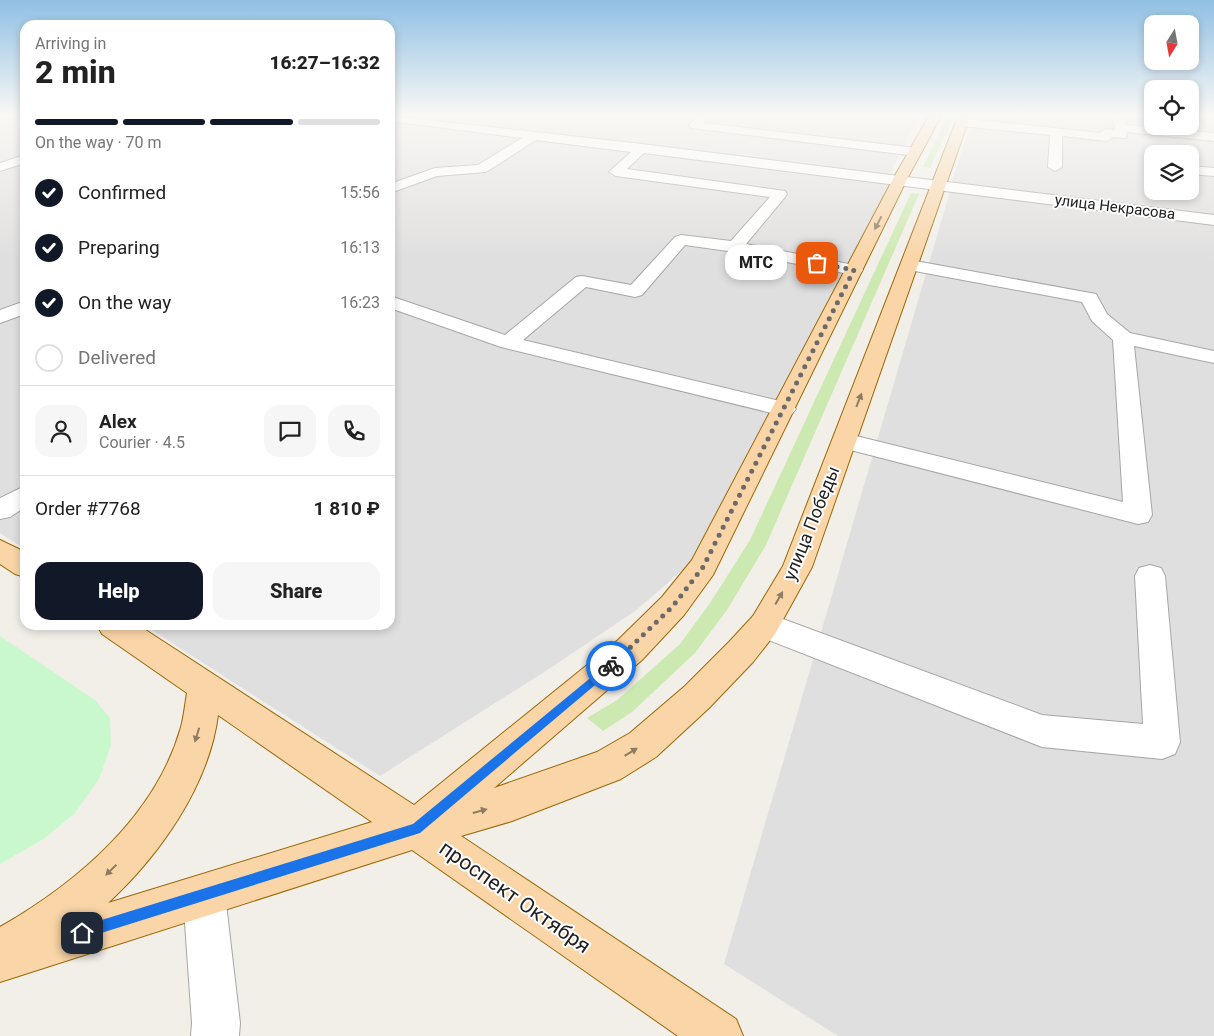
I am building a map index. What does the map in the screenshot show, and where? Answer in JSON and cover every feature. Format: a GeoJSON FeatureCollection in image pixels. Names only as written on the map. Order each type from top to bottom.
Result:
{"type":"FeatureCollection","features":[{"type":"Feature","properties":{"kind":"main road","name":"улица Победы"},"geometry":{"type":"LineString","coordinates":[[416,829],[630,650],[673,606],[703,567],[909,164]]}},
{"type":"Feature","properties":{"kind":"main road","name":"улица Победы"},"geometry":{"type":"LineString","coordinates":[[0,959],[416,829],[512,802],[608,766],[643,745],[697,697],[741,652],[764,624],[797,567],[946,164]]}},
{"type":"Feature","properties":{"kind":"main road"},"geometry":{"type":"LineString","coordinates":[[0,550],[20,563]]}},
{"type":"Feature","properties":{"kind":"main road","name":"проспект Октября"},"geometry":{"type":"LineString","coordinates":[[120,630],[719,1036]]}},
{"type":"Feature","properties":{"kind":"main road"},"geometry":{"type":"LineString","coordinates":[[0,951],[28,936],[78,901],[128,854],[155,821],[178,784],[189,760],[204,706],[205,687]]}},
{"type":"Feature","properties":{"kind":"street"},"geometry":{"type":"LineString","coordinates":[[395,187],[434,172],[481,169],[488,164]]}},
{"type":"Feature","properties":{"kind":"street"},"geometry":{"type":"LineString","coordinates":[[624,164],[616,172],[780,194],[735,247]]}},
{"type":"Feature","properties":{"kind":"street","name":"улица Некрасова"},"geometry":{"type":"LineString","coordinates":[[778,164],[1214,220]]}},
{"type":"Feature","properties":{"kind":"street"},"geometry":{"type":"LineString","coordinates":[[1199,171],[1214,172]]}},
{"type":"Feature","properties":{"kind":"street"},"geometry":{"type":"LineString","coordinates":[[1164,200],[1169,214]]}},
{"type":"Feature","properties":{"kind":"street"},"geometry":{"type":"LineString","coordinates":[[508,343],[582,281],[635,291],[681,240],[735,247],[854,270]]}},
{"type":"Feature","properties":{"kind":"street"},"geometry":{"type":"LineString","coordinates":[[910,265],[1089,298],[1099,317],[1123,338],[1214,357]]}},
{"type":"Feature","properties":{"kind":"street"},"geometry":{"type":"LineString","coordinates":[[395,304],[508,343],[784,409]]}},
{"type":"Feature","properties":{"kind":"street"},"geometry":{"type":"LineString","coordinates":[[0,317],[20,308]]}},
{"type":"Feature","properties":{"kind":"street"},"geometry":{"type":"LineString","coordinates":[[844,441],[1138,515],[1123,338]]}},
{"type":"Feature","properties":{"kind":"street"},"geometry":{"type":"LineString","coordinates":[[0,510],[20,499]]}},
{"type":"Feature","properties":{"kind":"street"},"geometry":{"type":"LineString","coordinates":[[764,624],[1042,731],[1162,742],[1150,576]]}},
{"type":"Feature","properties":{"kind":"street"},"geometry":{"type":"LineString","coordinates":[[204,895],[216,1023],[215,1036]]}},
{"type":"Feature","properties":{"kind":"shaded area"},"geometry":{"type":"Polygon","coordinates":[[[20,164],[20,546],[0,533],[0,169],[20,164]]]}},
{"type":"Feature","properties":{"kind":"shaded area"},"geometry":{"type":"Polygon","coordinates":[[[395,164],[762,164],[891,180],[691,563],[635,611],[552,667],[380,776],[152,630],[395,630],[395,164]]]}},
{"type":"Feature","properties":{"kind":"shaded area"},"geometry":{"type":"Polygon","coordinates":[[[793,164],[895,164],[889,176],[793,164]]]}},
{"type":"Feature","properties":{"kind":"shaded area"},"geometry":{"type":"Polygon","coordinates":[[[957,164],[1144,164],[1144,200],[1199,200],[1199,164],[1214,164],[1214,217],[951,183],[957,164]]]}},
{"type":"Feature","properties":{"kind":"shaded area"},"geometry":{"type":"Polygon","coordinates":[[[951,188],[1214,222],[1214,1036],[838,1036],[724,964],[951,188]]]}},
{"type":"Feature","properties":{"kind":"green space"},"geometry":{"type":"Polygon","coordinates":[[[924,164],[932,164],[930,168],[923,167],[924,164]]]}},
{"type":"Feature","properties":{"kind":"green space"},"geometry":{"type":"Polygon","coordinates":[[[911,193],[919,194],[766,545],[727,610],[695,653],[632,712],[603,731],[587,718],[617,700],[680,644],[710,603],[750,540],[911,193]]]}},
{"type":"Feature","properties":{"kind":"green space"},"geometry":{"type":"Polygon","coordinates":[[[0,636],[95,700],[110,718],[111,745],[99,779],[74,814],[45,838],[0,864],[0,636]]]}},
{"type":"Feature","properties":{"kind":"way so far"},"geometry":{"type":"LineString","coordinates":[[611,666],[630,650],[673,606],[703,567],[854,270],[817,263]]}},
{"type":"Feature","properties":{"kind":"place","name":"МТС"},"geometry":{"type":"Point","coordinates":[817,263]}},
{"type":"Feature","properties":{"kind":"route"},"geometry":{"type":"LineString","coordinates":[[82,933],[416,829],[611,666]]}}]}
